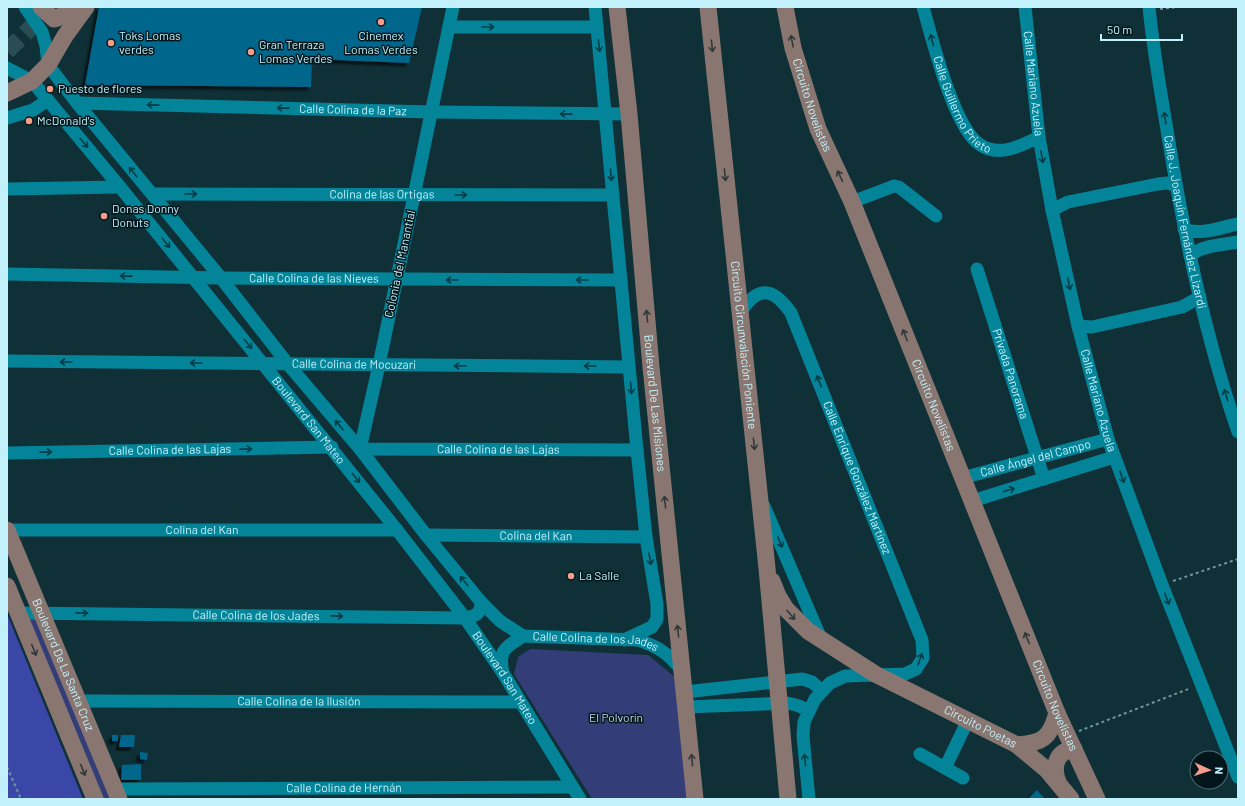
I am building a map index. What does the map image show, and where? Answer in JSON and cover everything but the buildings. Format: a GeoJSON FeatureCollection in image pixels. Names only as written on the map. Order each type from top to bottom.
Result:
{"type":"FeatureCollection","features":[{"type":"Feature","properties":{"kind":"main road"},"geometry":{"type":"LineString","coordinates":[[41,7],[54,19],[58,18],[73,7]]}},
{"type":"Feature","properties":{"kind":"main road"},"geometry":{"type":"LineString","coordinates":[[7,93],[32,81],[48,65],[65,36],[86,7]]}},
{"type":"Feature","properties":{"kind":"main road","name":"Boulevard De Las Misiones"},"geometry":{"type":"LineString","coordinates":[[617,7],[629,114],[651,367],[695,799]]}},
{"type":"Feature","properties":{"kind":"main road","name":"Circuito Circunvalación Poniente"},"geometry":{"type":"LineString","coordinates":[[708,7],[759,493],[788,799]]}},
{"type":"Feature","properties":{"kind":"main road","name":"Circuito Novelistas"},"geometry":{"type":"LineString","coordinates":[[785,7],[793,48],[818,129],[852,202],[1057,713],[1097,799]]}},
{"type":"Feature","properties":{"kind":"main road","name":"Boulevard De La Santa Cruz"},"geometry":{"type":"LineString","coordinates":[[7,530],[117,794]]}},
{"type":"Feature","properties":{"kind":"main road","name":"Circuito Poetas"},"geometry":{"type":"LineString","coordinates":[[766,568],[778,596],[786,609],[808,631],[875,674],[1017,745],[1034,758],[1058,782],[1071,799]]}},
{"type":"Feature","properties":{"kind":"main road","name":"Boulevard De La Santa Cruz"},"geometry":{"type":"LineString","coordinates":[[7,586],[20,614],[95,799]]}},
{"type":"Feature","properties":{"kind":"main road"},"geometry":{"type":"LineString","coordinates":[[1017,745],[1034,744],[1042,740],[1050,733],[1057,713]]}},
{"type":"Feature","properties":{"kind":"main road"},"geometry":{"type":"LineString","coordinates":[[1058,782],[1055,772],[1057,760],[1071,742]]}},
{"type":"Feature","properties":{"kind":"street","name":"Boulevard San Mateo"},"geometry":{"type":"LineString","coordinates":[[25,7],[42,32],[48,65],[77,103],[222,278],[287,363],[360,449],[426,535],[481,602],[500,621],[523,636]]}},
{"type":"Feature","properties":{"kind":"street","name":"Colonia del Manantial"},"geometry":{"type":"LineString","coordinates":[[360,449],[379,365],[453,7]]}},
{"type":"Feature","properties":{"kind":"street","name":"Boulevard De Las Misiones"},"geometry":{"type":"LineString","coordinates":[[595,7],[646,537],[657,604],[657,619],[652,627],[624,640]]}},
{"type":"Feature","properties":{"kind":"street","name":"Calle Guillermo Prieto"},"geometry":{"type":"LineString","coordinates":[[923,7],[937,57],[954,104],[970,134],[979,145],[1004,151],[1018,148],[1039,137]]}},
{"type":"Feature","properties":{"kind":"street","name":"Calle Mariano Azuela"},"geometry":{"type":"LineString","coordinates":[[1026,7],[1039,137],[1052,210],[1078,326],[1108,439],[1162,585],[1238,777]]}},
{"type":"Feature","properties":{"kind":"street","name":"Calle J. Joaquín Fernández Lizardi"},"geometry":{"type":"LineString","coordinates":[[1149,8],[1184,229],[1217,364],[1238,432]]}},
{"type":"Feature","properties":{"kind":"street"},"geometry":{"type":"LineString","coordinates":[[449,26],[597,27]]}},
{"type":"Feature","properties":{"kind":"street","name":"Boulevard San Mateo"},"geometry":{"type":"LineString","coordinates":[[7,68],[32,81],[264,363],[398,530],[465,618],[503,673],[519,702],[580,799]]}},
{"type":"Feature","properties":{"kind":"street"},"geometry":{"type":"LineString","coordinates":[[7,118],[33,110],[48,100]]}},
{"type":"Feature","properties":{"kind":"street","name":"Calle Colina de la Paz"},"geometry":{"type":"LineString","coordinates":[[77,103],[432,112],[629,114]]}},
{"type":"Feature","properties":{"kind":"street"},"geometry":{"type":"LineString","coordinates":[[1052,210],[1068,202],[1158,184],[1176,186]]}},
{"type":"Feature","properties":{"kind":"street"},"geometry":{"type":"LineString","coordinates":[[852,202],[894,186],[899,187],[936,216]]}},
{"type":"Feature","properties":{"kind":"street"},"geometry":{"type":"LineString","coordinates":[[7,188],[120,187]]}},
{"type":"Feature","properties":{"kind":"street","name":"Colina de las Ortigas"},"geometry":{"type":"LineString","coordinates":[[152,194],[613,195]]}},
{"type":"Feature","properties":{"kind":"street"},"geometry":{"type":"LineString","coordinates":[[1184,229],[1191,232],[1199,232],[1238,224]]}},
{"type":"Feature","properties":{"kind":"street"},"geometry":{"type":"LineString","coordinates":[[1190,256],[1203,248],[1238,242]]}},
{"type":"Feature","properties":{"kind":"street","name":"Privada Panorama"},"geometry":{"type":"LineString","coordinates":[[977,269],[1044,479]]}},
{"type":"Feature","properties":{"kind":"street","name":"Calle Colina de las Nieves"},"geometry":{"type":"LineString","coordinates":[[7,274],[193,278],[621,280]]}},
{"type":"Feature","properties":{"kind":"street","name":"Calle Enrique González Martínez"},"geometry":{"type":"LineString","coordinates":[[740,313],[753,296],[764,293],[773,294],[782,300],[791,313],[922,640],[923,658],[916,669],[905,674],[875,674]]}},
{"type":"Feature","properties":{"kind":"street"},"geometry":{"type":"LineString","coordinates":[[1078,326],[1092,327],[1182,307],[1200,297]]}},
{"type":"Feature","properties":{"kind":"street","name":"Calle Colina de Mocuzari"},"geometry":{"type":"LineString","coordinates":[[7,361],[629,366]]}},
{"type":"Feature","properties":{"kind":"street","name":"Calle Ángel del Campo"},"geometry":{"type":"LineString","coordinates":[[962,478],[1108,439]]}},
{"type":"Feature","properties":{"kind":"street","name":"Calle Colina de las Lajas"},"geometry":{"type":"LineString","coordinates":[[7,453],[332,447]]}},
{"type":"Feature","properties":{"kind":"street","name":"Calle Colina de las Lajas"},"geometry":{"type":"LineString","coordinates":[[360,449],[637,450]]}},
{"type":"Feature","properties":{"kind":"street","name":"Calle Ángel del Campo"},"geometry":{"type":"LineString","coordinates":[[972,501],[1114,457]]}},
{"type":"Feature","properties":{"kind":"street"},"geometry":{"type":"LineString","coordinates":[[759,493],[822,641]]}},
{"type":"Feature","properties":{"kind":"street","name":"Colina del Kan"},"geometry":{"type":"LineString","coordinates":[[7,530],[398,530]]}},
{"type":"Feature","properties":{"kind":"street","name":"Colina del Kan"},"geometry":{"type":"LineString","coordinates":[[426,535],[646,537]]}},
{"type":"Feature","properties":{"kind":"street"},"geometry":{"type":"LineString","coordinates":[[465,618],[478,614],[481,610],[481,602]]}},
{"type":"Feature","properties":{"kind":"street","name":"Calle Colina de los Jades"},"geometry":{"type":"LineString","coordinates":[[20,614],[465,618]]}},
{"type":"Feature","properties":{"kind":"street","name":"Calle Colina de los Jades"},"geometry":{"type":"LineString","coordinates":[[503,673],[500,660],[504,652],[508,647],[523,636],[638,640],[652,644],[664,651],[674,660],[682,671]]}},
{"type":"Feature","properties":{"kind":"street"},"geometry":{"type":"LineString","coordinates":[[809,799],[803,736],[804,722],[809,710],[822,690],[830,683],[844,676],[875,674]]}},
{"type":"Feature","properties":{"kind":"street"},"geometry":{"type":"LineString","coordinates":[[686,699],[802,679],[812,682],[822,690]]}},
{"type":"Feature","properties":{"kind":"street"},"geometry":{"type":"LineString","coordinates":[[686,699],[796,704],[809,710]]}},
{"type":"Feature","properties":{"kind":"street","name":"Calle Colina de la Ilusión"},"geometry":{"type":"LineString","coordinates":[[78,701],[519,702]]}},
{"type":"Feature","properties":{"kind":"street"},"geometry":{"type":"LineString","coordinates":[[945,768],[968,720]]}},
{"type":"Feature","properties":{"kind":"street"},"geometry":{"type":"LineString","coordinates":[[920,754],[963,778]]}},
{"type":"Feature","properties":{"kind":"street","name":"Calle Colina de Hernán"},"geometry":{"type":"LineString","coordinates":[[117,794],[572,787]]}},
{"type":"Feature","properties":{"kind":"path"},"geometry":{"type":"LineString","coordinates":[[1149,8],[1178,7]]}},
{"type":"Feature","properties":{"kind":"path"},"geometry":{"type":"LineString","coordinates":[[1162,585],[1238,559]]}},
{"type":"Feature","properties":{"kind":"path"},"geometry":{"type":"LineString","coordinates":[[1071,742],[1201,684]]}},
{"type":"Feature","properties":{"kind":"path"},"geometry":{"type":"LineString","coordinates":[[7,767],[21,799]]}},
{"type":"Feature","properties":{"kind":"green space"},"geometry":{"type":"Polygon","coordinates":[[[34,617],[112,799],[103,799],[28,622],[30,618],[34,617]]]}},
{"type":"Feature","properties":{"kind":"green space","name":"El Polvorín"},"geometry":{"type":"Polygon","coordinates":[[[530,649],[648,655],[676,678],[689,799],[592,799],[514,674],[518,657],[530,649]]]}},
{"type":"Feature","properties":{"kind":"shaded area"},"geometry":{"type":"Polygon","coordinates":[[[7,614],[83,799],[7,799],[7,614]]]}},
{"type":"Feature","properties":{"kind":"tunnel"},"geometry":{"type":"LineString","coordinates":[[7,51],[47,12]]}},
{"type":"Feature","properties":{"kind":"place","name":"Cinemex Lomas Verdes"},"geometry":{"type":"Point","coordinates":[381,22]}},
{"type":"Feature","properties":{"kind":"place","name":"Toks Lomas verdes"},"geometry":{"type":"Point","coordinates":[111,43]}},
{"type":"Feature","properties":{"kind":"place","name":"Gran Terraza Lomas Verdes"},"geometry":{"type":"Point","coordinates":[251,52]}},
{"type":"Feature","properties":{"kind":"place","name":"Puesto de flores"},"geometry":{"type":"Point","coordinates":[50,89]}},
{"type":"Feature","properties":{"kind":"place","name":"McDonald's"},"geometry":{"type":"Point","coordinates":[29,121]}},
{"type":"Feature","properties":{"kind":"place","name":"Donas Donny Donuts"},"geometry":{"type":"Point","coordinates":[104,216]}},
{"type":"Feature","properties":{"kind":"place","name":"La Salle"},"geometry":{"type":"Point","coordinates":[571,576]}}]}
